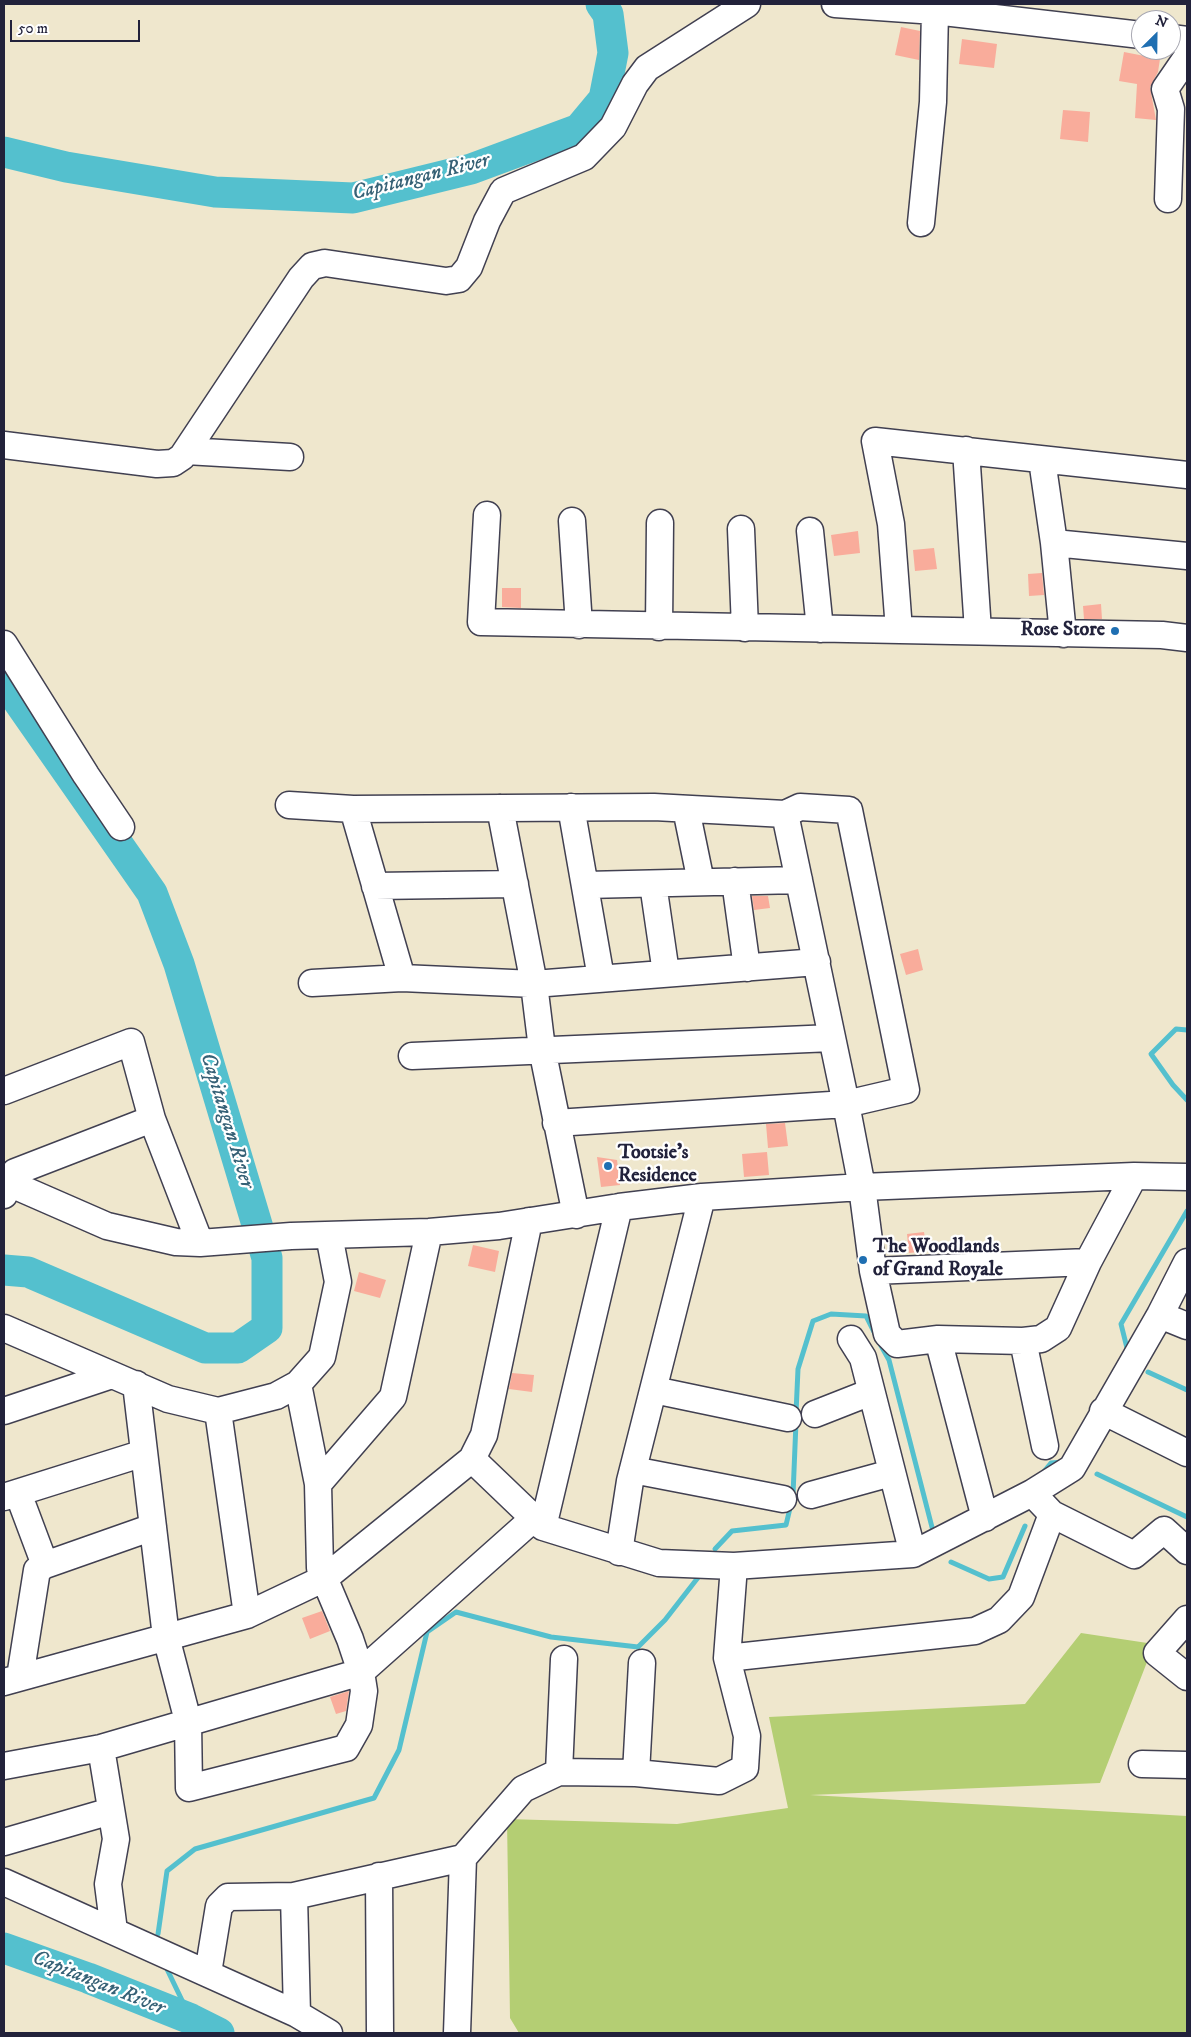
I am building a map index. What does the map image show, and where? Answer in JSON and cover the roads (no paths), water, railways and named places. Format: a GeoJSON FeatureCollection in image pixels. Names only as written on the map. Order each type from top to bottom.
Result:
{"type":"FeatureCollection","features":[{"type":"Feature","properties":{"kind":"street"},"geometry":{"type":"LineString","coordinates":[[4,445],[157,464],[173,463],[186,451],[301,278],[312,266],[325,263],[446,281],[459,278],[469,268],[487,221],[503,191],[584,157],[613,127],[635,84],[648,68],[747,4]]}},
{"type":"Feature","properties":{"kind":"street"},"geometry":{"type":"LineString","coordinates":[[835,4],[936,11],[1131,34]]}},
{"type":"Feature","properties":{"kind":"street"},"geometry":{"type":"LineString","coordinates":[[921,223],[933,102],[936,11]]}},
{"type":"Feature","properties":{"kind":"street"},"geometry":{"type":"LineString","coordinates":[[1168,199],[1172,109],[1165,89],[1187,58]]}},
{"type":"Feature","properties":{"kind":"street"},"geometry":{"type":"LineString","coordinates":[[899,630],[891,524],[875,441],[1187,475]]}},
{"type":"Feature","properties":{"kind":"street"},"geometry":{"type":"LineString","coordinates":[[966,450],[978,631]]}},
{"type":"Feature","properties":{"kind":"street"},"geometry":{"type":"LineString","coordinates":[[186,451],[290,458]]}},
{"type":"Feature","properties":{"kind":"street"},"geometry":{"type":"LineString","coordinates":[[1042,460],[1054,543],[1062,634]]}},
{"type":"Feature","properties":{"kind":"street"},"geometry":{"type":"LineString","coordinates":[[487,515],[480,622],[659,627],[1162,635],[1187,638]]}},
{"type":"Feature","properties":{"kind":"street"},"geometry":{"type":"LineString","coordinates":[[572,521],[579,625]]}},
{"type":"Feature","properties":{"kind":"street"},"geometry":{"type":"LineString","coordinates":[[659,627],[660,523]]}},
{"type":"Feature","properties":{"kind":"street"},"geometry":{"type":"LineString","coordinates":[[741,529],[745,628]]}},
{"type":"Feature","properties":{"kind":"street"},"geometry":{"type":"LineString","coordinates":[[810,531],[820,629]]}},
{"type":"Feature","properties":{"kind":"street"},"geometry":{"type":"LineString","coordinates":[[1054,543],[1187,556]]}},
{"type":"Feature","properties":{"kind":"street"},"geometry":{"type":"LineString","coordinates":[[4,644],[121,827]]}},
{"type":"Feature","properties":{"kind":"street"},"geometry":{"type":"LineString","coordinates":[[289,805],[353,809],[571,807],[686,809],[786,814],[800,807],[849,810],[906,1090],[846,1104],[556,1123]]}},
{"type":"Feature","properties":{"kind":"street"},"geometry":{"type":"LineString","coordinates":[[571,807],[602,978]]}},
{"type":"Feature","properties":{"kind":"street"},"geometry":{"type":"LineString","coordinates":[[500,808],[534,984],[542,1049],[576,1214]]}},
{"type":"Feature","properties":{"kind":"street"},"geometry":{"type":"LineString","coordinates":[[353,809],[402,978]]}},
{"type":"Feature","properties":{"kind":"street"},"geometry":{"type":"LineString","coordinates":[[686,809],[701,882]]}},
{"type":"Feature","properties":{"kind":"street"},"geometry":{"type":"LineString","coordinates":[[786,814],[846,1104],[862,1187],[873,1271],[887,1334],[897,1344],[938,1339],[1041,1339],[1058,1328],[1088,1262],[1134,1176]]}},
{"type":"Feature","properties":{"kind":"street"},"geometry":{"type":"LineString","coordinates":[[586,885],[799,880]]}},
{"type":"Feature","properties":{"kind":"street"},"geometry":{"type":"LineString","coordinates":[[735,881],[747,968]]}},
{"type":"Feature","properties":{"kind":"street"},"geometry":{"type":"LineString","coordinates":[[375,886],[515,884]]}},
{"type":"Feature","properties":{"kind":"street"},"geometry":{"type":"LineString","coordinates":[[653,884],[666,973]]}},
{"type":"Feature","properties":{"kind":"street"},"geometry":{"type":"LineString","coordinates":[[312,983],[402,978],[534,984],[816,962]]}},
{"type":"Feature","properties":{"kind":"street"},"geometry":{"type":"LineString","coordinates":[[412,1056],[832,1038]]}},
{"type":"Feature","properties":{"kind":"street"},"geometry":{"type":"LineString","coordinates":[[4,1092],[131,1042],[152,1119],[200,1243]]}},
{"type":"Feature","properties":{"kind":"street"},"geometry":{"type":"LineString","coordinates":[[152,1119],[15,1172],[5,1187],[107,1226],[176,1242],[200,1243],[291,1236],[429,1232],[530,1221],[619,1207],[702,1197],[862,1187],[1134,1176],[1187,1177]]}},
{"type":"Feature","properties":{"kind":"street"},"geometry":{"type":"LineString","coordinates":[[619,1552],[633,1470],[702,1197]]}},
{"type":"Feature","properties":{"kind":"street"},"geometry":{"type":"LineString","coordinates":[[4,1766],[101,1748],[188,1721],[361,1672],[538,1523],[619,1207]]}},
{"type":"Feature","properties":{"kind":"street"},"geometry":{"type":"LineString","coordinates":[[153,1527],[45,1565],[37,1570],[12,1680],[247,1615],[325,1578],[472,1459],[484,1435],[530,1221]]}},
{"type":"Feature","properties":{"kind":"street"},"geometry":{"type":"LineString","coordinates":[[318,1484],[393,1398],[429,1232]]}},
{"type":"Feature","properties":{"kind":"street"},"geometry":{"type":"LineString","coordinates":[[4,1328],[168,1399],[218,1411],[276,1396],[298,1384],[322,1357],[338,1282],[329,1235]]}},
{"type":"Feature","properties":{"kind":"street"},"geometry":{"type":"LineString","coordinates":[[873,1271],[1088,1262]]}},
{"type":"Feature","properties":{"kind":"street"},"geometry":{"type":"LineString","coordinates":[[472,1459],[538,1523],[619,1552],[659,1563],[734,1566],[913,1554],[1032,1494],[1072,1468],[1160,1315],[1187,1262]]}},
{"type":"Feature","properties":{"kind":"street"},"geometry":{"type":"LineString","coordinates":[[1160,1315],[1187,1326]]}},
{"type":"Feature","properties":{"kind":"street"},"geometry":{"type":"LineString","coordinates":[[851,1339],[863,1358],[913,1554]]}},
{"type":"Feature","properties":{"kind":"street"},"geometry":{"type":"LineString","coordinates":[[938,1339],[985,1518]]}},
{"type":"Feature","properties":{"kind":"street"},"geometry":{"type":"LineString","coordinates":[[1023,1340],[1045,1446]]}},
{"type":"Feature","properties":{"kind":"street"},"geometry":{"type":"LineString","coordinates":[[4,1411],[112,1375]]}},
{"type":"Feature","properties":{"kind":"street"},"geometry":{"type":"LineString","coordinates":[[136,1384],[166,1637],[188,1721],[190,1788],[346,1748],[359,1725],[364,1691],[361,1672],[350,1639],[320,1568],[318,1484],[298,1384]]}},
{"type":"Feature","properties":{"kind":"street"},"geometry":{"type":"LineString","coordinates":[[654,1390],[788,1418]]}},
{"type":"Feature","properties":{"kind":"street"},"geometry":{"type":"LineString","coordinates":[[815,1414],[871,1392]]}},
{"type":"Feature","properties":{"kind":"street"},"geometry":{"type":"LineString","coordinates":[[218,1411],[247,1615]]}},
{"type":"Feature","properties":{"kind":"street"},"geometry":{"type":"LineString","coordinates":[[1103,1412],[1187,1454]]}},
{"type":"Feature","properties":{"kind":"street"},"geometry":{"type":"LineString","coordinates":[[45,1565],[11,1495],[144,1452]]}},
{"type":"Feature","properties":{"kind":"street"},"geometry":{"type":"LineString","coordinates":[[633,1470],[783,1499]]}},
{"type":"Feature","properties":{"kind":"street"},"geometry":{"type":"LineString","coordinates":[[811,1495],[891,1473]]}},
{"type":"Feature","properties":{"kind":"street"},"geometry":{"type":"LineString","coordinates":[[1032,1494],[1052,1514],[1134,1555],[1164,1530],[1187,1551]]}},
{"type":"Feature","properties":{"kind":"street"},"geometry":{"type":"LineString","coordinates":[[727,1658],[975,1631],[999,1620],[1021,1597],[1052,1514]]}},
{"type":"Feature","properties":{"kind":"street"},"geometry":{"type":"LineString","coordinates":[[208,1973],[219,1906],[228,1897],[294,1896],[463,1858],[523,1789],[560,1772],[636,1773],[719,1781],[744,1768],[747,1736],[727,1658],[734,1566]]}},
{"type":"Feature","properties":{"kind":"street"},"geometry":{"type":"LineString","coordinates":[[1187,1619],[1157,1653],[1187,1677]]}},
{"type":"Feature","properties":{"kind":"street"},"geometry":{"type":"LineString","coordinates":[[560,1772],[564,1659]]}},
{"type":"Feature","properties":{"kind":"street"},"geometry":{"type":"LineString","coordinates":[[636,1773],[642,1663]]}},
{"type":"Feature","properties":{"kind":"street"},"geometry":{"type":"LineString","coordinates":[[101,1748],[110,1812],[116,1839],[108,1884],[114,1930]]}},
{"type":"Feature","properties":{"kind":"street"},"geometry":{"type":"LineString","coordinates":[[1142,1764],[1187,1765]]}},
{"type":"Feature","properties":{"kind":"street"},"geometry":{"type":"LineString","coordinates":[[4,1842],[110,1812]]}},
{"type":"Feature","properties":{"kind":"street"},"geometry":{"type":"LineString","coordinates":[[457,2033],[463,1858]]}},
{"type":"Feature","properties":{"kind":"street"},"geometry":{"type":"LineString","coordinates":[[379,1876],[380,2033]]}},
{"type":"Feature","properties":{"kind":"street"},"geometry":{"type":"LineString","coordinates":[[4,1882],[297,2014],[329,2033]]}},
{"type":"Feature","properties":{"kind":"street"},"geometry":{"type":"LineString","coordinates":[[294,1896],[297,2014]]}},
{"type":"Feature","properties":{"kind":"waterway","name":"Capitangan River"},"geometry":{"type":"LineString","coordinates":[[4,152],[66,167],[215,192],[353,198],[471,169],[579,129],[604,99],[613,53],[608,14],[601,4]]}},
{"type":"Feature","properties":{"kind":"waterway","name":"Capitangan River"},"geometry":{"type":"LineString","coordinates":[[4,681],[152,893],[179,964],[267,1258],[267,1328],[238,1348],[205,1348],[28,1272],[4,1270]]}},
{"type":"Feature","properties":{"kind":"waterway"},"geometry":{"type":"LineString","coordinates":[[1187,1030],[1176,1029],[1151,1054],[1173,1085],[1187,1100]]}},
{"type":"Feature","properties":{"kind":"waterway"},"geometry":{"type":"LineString","coordinates":[[1128,1352],[1121,1324],[1187,1211]]}},
{"type":"Feature","properties":{"kind":"waterway"},"geometry":{"type":"LineString","coordinates":[[796,1413],[798,1369],[813,1321],[831,1314],[866,1316],[875,1334]]}},
{"type":"Feature","properties":{"kind":"waterway"},"geometry":{"type":"LineString","coordinates":[[879,1342],[889,1360],[934,1535]]}},
{"type":"Feature","properties":{"kind":"waterway"},"geometry":{"type":"LineString","coordinates":[[1148,1372],[1187,1390]]}},
{"type":"Feature","properties":{"kind":"waterway"},"geometry":{"type":"LineString","coordinates":[[793,1495],[796,1422]]}},
{"type":"Feature","properties":{"kind":"waterway"},"geometry":{"type":"LineString","coordinates":[[1042,1474],[1051,1463],[1063,1462]]}},
{"type":"Feature","properties":{"kind":"waterway"},"geometry":{"type":"LineString","coordinates":[[1097,1474],[1187,1517]]}},
{"type":"Feature","properties":{"kind":"waterway"},"geometry":{"type":"LineString","coordinates":[[715,1549],[732,1531],[786,1525],[791,1504]]}},
{"type":"Feature","properties":{"kind":"waterway"},"geometry":{"type":"LineString","coordinates":[[951,1562],[989,1579],[1003,1577],[1025,1526]]}},
{"type":"Feature","properties":{"kind":"waterway"},"geometry":{"type":"LineString","coordinates":[[158,1934],[167,1871],[195,1849],[374,1798],[399,1750],[427,1632],[456,1612],[551,1637],[638,1647],[665,1620],[700,1575]]}},
{"type":"Feature","properties":{"kind":"waterway","name":"Capitangan River"},"geometry":{"type":"LineString","coordinates":[[4,1948],[88,1978],[191,2019],[219,2033]]}},
{"type":"Feature","properties":{"kind":"waterway"},"geometry":{"type":"LineString","coordinates":[[165,1965],[191,2019]]}},
{"type":"Feature","properties":{"kind":"place","name":"Rose Store"},"geometry":{"type":"Point","coordinates":[1115,631]}},
{"type":"Feature","properties":{"kind":"place","name":"Tootsie's Residence"},"geometry":{"type":"Point","coordinates":[608,1166]}},
{"type":"Feature","properties":{"kind":"place","name":"The Woodlands of Grand Royale"},"geometry":{"type":"Point","coordinates":[863,1260]}}]}
